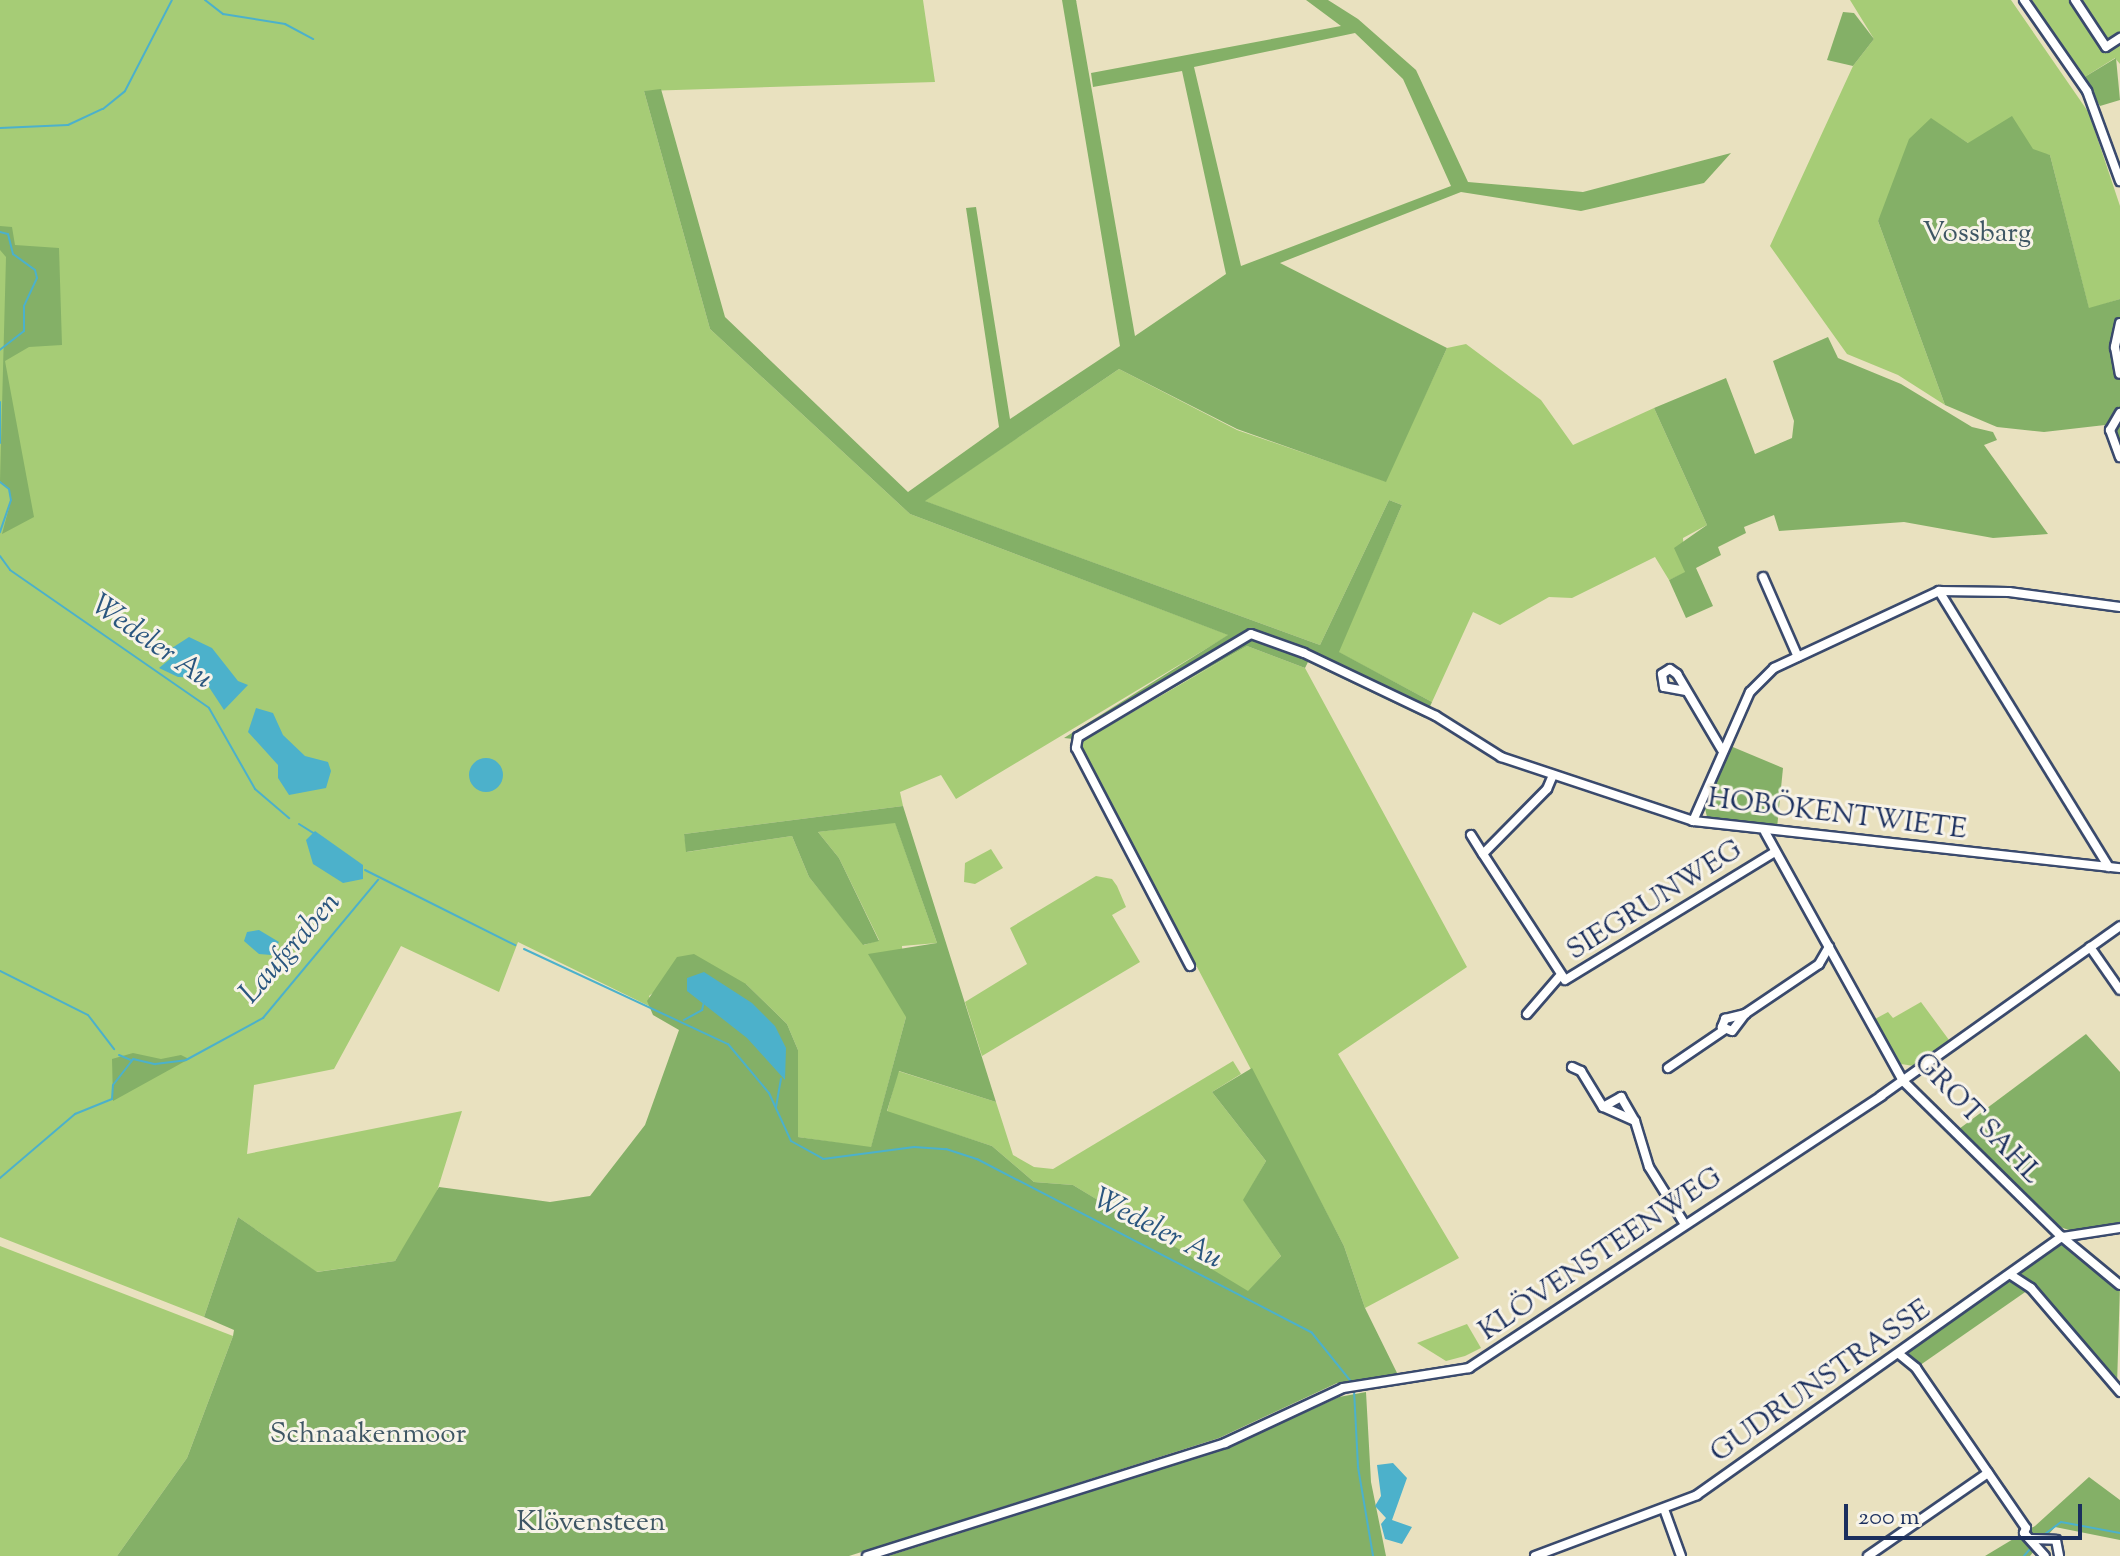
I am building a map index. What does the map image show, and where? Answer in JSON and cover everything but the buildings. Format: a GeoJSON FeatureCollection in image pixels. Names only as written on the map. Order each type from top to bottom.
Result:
{"type":"FeatureCollection","features":[{"type":"Feature","properties":{"kind":"street"},"geometry":{"type":"LineString","coordinates":[[2024,0],[2087,91],[2120,181]]}},
{"type":"Feature","properties":{"kind":"street"},"geometry":{"type":"LineString","coordinates":[[2075,0],[2106,47],[2120,38]]}},
{"type":"Feature","properties":{"kind":"street"},"geometry":{"type":"LineString","coordinates":[[2120,323],[2115,347],[2120,374]]}},
{"type":"Feature","properties":{"kind":"street"},"geometry":{"type":"LineString","coordinates":[[2120,413],[2110,430],[2120,457]]}},
{"type":"Feature","properties":{"kind":"street"},"geometry":{"type":"LineString","coordinates":[[1763,577],[1798,657]]}},
{"type":"Feature","properties":{"kind":"street"},"geometry":{"type":"LineString","coordinates":[[1939,591],[2109,867]]}},
{"type":"Feature","properties":{"kind":"street"},"geometry":{"type":"LineString","coordinates":[[1693,821],[1722,750],[1759,680],[1798,657],[1939,591],[2009,592],[2120,607]]}},
{"type":"Feature","properties":{"kind":"street","name":"HOBÖKENTWIETE"},"geometry":{"type":"LineString","coordinates":[[1190,966],[1076,748],[1078,737],[1251,634],[1304,653],[1436,716],[1501,757],[1693,821],[1765,832],[2120,868]]}},
{"type":"Feature","properties":{"kind":"street"},"geometry":{"type":"LineString","coordinates":[[1686,691],[1722,750]]}},
{"type":"Feature","properties":{"kind":"street"},"geometry":{"type":"LineString","coordinates":[[1483,854],[1547,789],[1553,775]]}},
{"type":"Feature","properties":{"kind":"street","name":"GROT SAHL"},"geometry":{"type":"LineString","coordinates":[[1765,832],[1773,853],[1903,1081],[2062,1237],[2120,1285]]}},
{"type":"Feature","properties":{"kind":"street","name":"SIEGRUNWEG"},"geometry":{"type":"LineString","coordinates":[[1471,835],[1559,977],[1572,980],[1773,853]]}},
{"type":"Feature","properties":{"kind":"street","name":"KLÖVENSTEENWEG"},"geometry":{"type":"LineString","coordinates":[[867,1556],[1225,1443],[1343,1388],[1469,1368],[1903,1081],[2120,926]]}},
{"type":"Feature","properties":{"kind":"street"},"geometry":{"type":"LineString","coordinates":[[1668,1068],[1724,1030],[1723,1021],[1745,1014],[1819,964],[1829,947]]}},
{"type":"Feature","properties":{"kind":"street"},"geometry":{"type":"LineString","coordinates":[[2090,947],[2120,990]]}},
{"type":"Feature","properties":{"kind":"street"},"geometry":{"type":"LineString","coordinates":[[1819,964],[1838,965]]}},
{"type":"Feature","properties":{"kind":"street","name":"SIEGRUNWEG"},"geometry":{"type":"LineString","coordinates":[[1527,1014],[1559,977]]}},
{"type":"Feature","properties":{"kind":"street"},"geometry":{"type":"LineString","coordinates":[[1572,1067],[1581,1071],[1603,1107],[1635,1121]]}},
{"type":"Feature","properties":{"kind":"street"},"geometry":{"type":"LineString","coordinates":[[1603,1107],[1621,1097],[1635,1121],[1649,1167],[1684,1223]]}},
{"type":"Feature","properties":{"kind":"street","name":"GUDRUNSTRASSE"},"geometry":{"type":"LineString","coordinates":[[1535,1556],[1664,1509],[1723,1478],[2062,1237],[2120,1228]]}},
{"type":"Feature","properties":{"kind":"street"},"geometry":{"type":"LineString","coordinates":[[2011,1275],[2031,1288],[2120,1392]]}},
{"type":"Feature","properties":{"kind":"street"},"geometry":{"type":"LineString","coordinates":[[1899,1354],[1916,1368],[2042,1552]]}},
{"type":"Feature","properties":{"kind":"street"},"geometry":{"type":"LineString","coordinates":[[1868,1556],[1988,1473]]}},
{"type":"Feature","properties":{"kind":"street"},"geometry":{"type":"LineString","coordinates":[[1664,1509],[1681,1556]]}},
{"type":"Feature","properties":{"kind":"street"},"geometry":{"type":"LineString","coordinates":[[2031,1539],[2047,1538],[2060,1544],[2059,1556]]}},
{"type":"Feature","properties":{"kind":"green space"},"geometry":{"type":"Polygon","coordinates":[[[0,0],[923,0],[935,82],[644,91],[710,329],[910,514],[1229,635],[956,799],[941,775],[900,792],[903,806],[684,834],[687,852],[792,836],[809,877],[864,945],[879,940],[839,858],[818,832],[895,822],[937,943],[902,946],[906,1017],[871,1148],[798,1137],[798,1050],[787,1024],[746,984],[654,992],[649,996],[653,1008],[518,942],[499,992],[401,946],[334,1069],[254,1085],[247,1154],[462,1111],[434,1201],[395,1261],[316,1272],[238,1217],[204,1317],[0,1237],[0,0]]]}},
{"type":"Feature","properties":{"kind":"green space"},"geometry":{"type":"Polygon","coordinates":[[[1062,0],[1076,0],[1135,336],[1226,274],[1182,71],[1093,87],[1091,73],[1341,26],[1306,0],[1328,0],[1358,19],[1416,70],[1468,182],[1583,192],[1731,153],[1704,183],[1581,211],[1461,192],[1280,263],[1447,348],[1386,482],[1237,429],[1119,369],[925,501],[1320,645],[1389,500],[1402,505],[1339,652],[1432,702],[1425,718],[1308,662],[1305,668],[1247,646],[1082,740],[1064,738],[1228,635],[910,514],[710,329],[644,91],[661,89],[725,317],[908,492],[999,427],[966,208],[976,207],[1010,419],[1120,346],[1062,0]],[[1355,33],[1194,67],[1241,266],[1451,186],[1403,79],[1355,33]]]}},
{"type":"Feature","properties":{"kind":"green space"},"geometry":{"type":"Polygon","coordinates":[[[1850,0],[2011,0],[2089,113],[2120,206],[2120,299],[2089,309],[2050,155],[1968,143],[1931,119],[1878,221],[1945,405],[1898,375],[1847,354],[1770,246],[1853,66],[1874,39],[1850,0]]]}},
{"type":"Feature","properties":{"kind":"green space"},"geometry":{"type":"Polygon","coordinates":[[[2032,0],[2120,0],[2120,64],[2115,58],[2083,78],[2032,0]]]}},
{"type":"Feature","properties":{"kind":"green space"},"geometry":{"type":"Polygon","coordinates":[[[1843,12],[1854,13],[1874,39],[1853,66],[1827,60],[1843,12]]]}},
{"type":"Feature","properties":{"kind":"green space"},"geometry":{"type":"Polygon","coordinates":[[[2116,58],[2120,100],[2100,106],[2083,78],[2116,58]]]}},
{"type":"Feature","properties":{"kind":"green space","name":"Vossbarg"},"geometry":{"type":"Polygon","coordinates":[[[2012,116],[2033,149],[2050,155],[2089,308],[2120,299],[2120,447],[2105,425],[2044,432],[1997,427],[1945,405],[1878,221],[1909,139],[1931,118],[1968,143],[2012,116]]]}},
{"type":"Feature","properties":{"kind":"green space"},"geometry":{"type":"Polygon","coordinates":[[[0,226],[12,227],[15,245],[59,248],[62,345],[29,347],[5,361],[34,517],[2,534],[11,500],[9,489],[0,481],[6,257],[0,250],[0,226]]]}},
{"type":"Feature","properties":{"kind":"green space"},"geometry":{"type":"Polygon","coordinates":[[[1828,337],[1838,358],[1901,384],[1972,427],[1993,432],[1997,440],[1984,445],[2048,534],[1993,538],[1904,522],[1779,531],[1774,515],[1744,527],[1746,533],[1718,547],[1721,555],[1696,568],[1713,606],[1686,618],[1669,580],[1685,572],[1674,548],[1707,525],[1654,408],[1726,378],[1755,454],[1792,438],[1794,421],[1773,361],[1828,337]]]}},
{"type":"Feature","properties":{"kind":"green space"},"geometry":{"type":"Polygon","coordinates":[[[1466,344],[1541,400],[1573,445],[1654,408],[1707,525],[1683,538],[1685,573],[1669,580],[1655,557],[1572,598],[1549,597],[1500,625],[1473,612],[1432,702],[1338,652],[1402,505],[1389,500],[1320,645],[924,501],[1119,369],[1237,430],[1385,481],[1447,348],[1466,344]]]}},
{"type":"Feature","properties":{"kind":"green space"},"geometry":{"type":"Polygon","coordinates":[[[1247,646],[1305,668],[1467,967],[1338,1054],[1459,1258],[1365,1308],[1344,1246],[1079,743],[1247,646]]]}},
{"type":"Feature","properties":{"kind":"green space"},"geometry":{"type":"Polygon","coordinates":[[[1728,745],[1783,768],[1777,828],[1707,817],[1704,804],[1728,745]]]}},
{"type":"Feature","properties":{"kind":"green space"},"geometry":{"type":"Polygon","coordinates":[[[903,806],[996,1102],[899,1071],[887,1111],[992,1146],[1034,1182],[1073,1185],[1248,1291],[1281,1256],[1243,1200],[1266,1161],[1212,1092],[1252,1068],[1344,1246],[1365,1308],[1400,1379],[1337,1383],[1219,1438],[849,1556],[117,1556],[187,1458],[233,1336],[234,1330],[204,1317],[238,1217],[317,1272],[395,1261],[439,1187],[550,1202],[590,1196],[645,1125],[679,1030],[653,1015],[647,1001],[677,957],[694,954],[746,984],[787,1024],[798,1050],[798,1137],[871,1147],[906,1017],[868,954],[937,943],[895,823],[818,832],[839,858],[879,941],[863,945],[809,877],[792,836],[686,852],[684,834],[903,806]]]}},
{"type":"Feature","properties":{"kind":"green space"},"geometry":{"type":"Polygon","coordinates":[[[991,849],[1003,868],[975,884],[964,882],[965,863],[991,849]]]}},
{"type":"Feature","properties":{"kind":"green space"},"geometry":{"type":"Polygon","coordinates":[[[1096,876],[1112,879],[1117,886],[1126,907],[1112,915],[1140,962],[982,1056],[965,1002],[1027,964],[1010,928],[1096,876]]]}},
{"type":"Feature","properties":{"kind":"green space"},"geometry":{"type":"Polygon","coordinates":[[[1921,1002],[1949,1040],[1914,1066],[1901,1064],[1875,1019],[1888,1012],[1893,1018],[1921,1002]]]}},
{"type":"Feature","properties":{"kind":"green space"},"geometry":{"type":"Polygon","coordinates":[[[2086,1034],[2120,1072],[2120,1222],[2072,1231],[2054,1225],[1959,1129],[2086,1034]]]}},
{"type":"Feature","properties":{"kind":"green space"},"geometry":{"type":"Polygon","coordinates":[[[133,1053],[161,1059],[181,1055],[189,1059],[113,1101],[112,1059],[133,1053]]]}},
{"type":"Feature","properties":{"kind":"green space"},"geometry":{"type":"Polygon","coordinates":[[[1233,1061],[1241,1074],[1212,1092],[1266,1161],[1244,1200],[1281,1256],[1248,1292],[1073,1185],[1034,1182],[992,1146],[887,1112],[898,1071],[996,1102],[1013,1155],[1034,1167],[1053,1169],[1233,1061]]]}},
{"type":"Feature","properties":{"kind":"green space"},"geometry":{"type":"Polygon","coordinates":[[[2062,1237],[2120,1285],[2117,1386],[2031,1288],[1916,1368],[1899,1354],[2062,1237]]]}},
{"type":"Feature","properties":{"kind":"green space"},"geometry":{"type":"Polygon","coordinates":[[[0,1246],[233,1336],[187,1458],[117,1556],[0,1556],[0,1246]]]}},
{"type":"Feature","properties":{"kind":"green space"},"geometry":{"type":"Polygon","coordinates":[[[1467,1324],[1481,1348],[1465,1356],[1446,1361],[1417,1343],[1467,1324]]]}},
{"type":"Feature","properties":{"kind":"green space"},"geometry":{"type":"Polygon","coordinates":[[[1366,1392],[1371,1482],[1386,1556],[888,1556],[1225,1449],[1339,1397],[1366,1392]]]}},
{"type":"Feature","properties":{"kind":"green space"},"geometry":{"type":"Polygon","coordinates":[[[2089,1477],[2120,1500],[2120,1540],[2055,1527],[2030,1556],[1985,1556],[2035,1526],[2089,1477]]]}},
{"type":"Feature","properties":{"kind":"water"},"geometry":{"type":"Polygon","coordinates":[[[189,637],[212,648],[238,681],[248,685],[224,710],[203,678],[178,677],[159,668],[170,659],[172,648],[189,637]]]}},
{"type":"Feature","properties":{"kind":"water"},"geometry":{"type":"Polygon","coordinates":[[[256,708],[273,713],[283,735],[305,756],[328,762],[331,771],[326,788],[289,795],[278,778],[278,765],[248,732],[256,708]]]}},
{"type":"Feature","properties":{"kind":"water"},"geometry":{"type":"Polygon","coordinates":[[[486,758],[498,763],[503,775],[498,787],[486,792],[474,787],[469,775],[474,763],[486,758]]]}},
{"type":"Feature","properties":{"kind":"water"},"geometry":{"type":"Polygon","coordinates":[[[315,831],[363,865],[363,879],[343,883],[313,864],[306,840],[315,831]]]}},
{"type":"Feature","properties":{"kind":"water"},"geometry":{"type":"Polygon","coordinates":[[[259,930],[279,942],[271,955],[259,954],[244,941],[247,932],[259,930]]]}},
{"type":"Feature","properties":{"kind":"water"},"geometry":{"type":"Polygon","coordinates":[[[704,972],[752,1003],[775,1026],[786,1048],[785,1080],[747,1038],[687,991],[687,978],[704,972]]]}},
{"type":"Feature","properties":{"kind":"water"},"geometry":{"type":"Polygon","coordinates":[[[1393,1463],[1407,1478],[1392,1520],[1412,1527],[1402,1544],[1385,1539],[1381,1524],[1386,1518],[1375,1506],[1381,1496],[1377,1465],[1393,1463]]]}},
{"type":"Feature","properties":{"kind":"waterway"},"geometry":{"type":"LineString","coordinates":[[0,128],[68,125],[103,109],[125,91],[172,0]]}},
{"type":"Feature","properties":{"kind":"waterway"},"geometry":{"type":"LineString","coordinates":[[205,0],[223,14],[285,24],[313,39]]}},
{"type":"Feature","properties":{"kind":"waterway","name":"Wedeler Au"},"geometry":{"type":"LineString","coordinates":[[0,232],[8,234],[13,254],[35,270],[37,278],[24,306],[24,331],[0,350]]}},
{"type":"Feature","properties":{"kind":"waterway","name":"Wedeler Au"},"geometry":{"type":"LineString","coordinates":[[0,402],[0,443]]}},
{"type":"Feature","properties":{"kind":"waterway","name":"Wedeler Au"},"geometry":{"type":"LineString","coordinates":[[0,482],[9,489],[11,500],[0,532]]}},
{"type":"Feature","properties":{"kind":"waterway","name":"Wedeler Au"},"geometry":{"type":"LineString","coordinates":[[0,556],[10,570],[209,708],[255,789],[289,818]]}},
{"type":"Feature","properties":{"kind":"waterway","name":"Wedeler Au"},"geometry":{"type":"LineString","coordinates":[[299,824],[315,834]]}},
{"type":"Feature","properties":{"kind":"waterway","name":"Wedeler Au"},"geometry":{"type":"LineString","coordinates":[[365,870],[515,945]]}},
{"type":"Feature","properties":{"kind":"waterway","name":"Laufgraben"},"geometry":{"type":"LineString","coordinates":[[0,1178],[75,1114],[112,1099],[113,1085],[133,1059],[155,1064],[186,1060],[263,1018],[378,880]]}},
{"type":"Feature","properties":{"kind":"waterway","name":"Wedeler Au"},"geometry":{"type":"LineString","coordinates":[[524,949],[728,1044],[769,1093],[791,1141],[823,1159],[914,1147],[946,1149],[977,1159],[1312,1333],[1353,1384]]}},
{"type":"Feature","properties":{"kind":"waterway"},"geometry":{"type":"LineString","coordinates":[[0,971],[88,1015],[114,1049]]}},
{"type":"Feature","properties":{"kind":"waterway","name":"Wedeler Au"},"geometry":{"type":"LineString","coordinates":[[684,1020],[702,1010],[704,1002]]}},
{"type":"Feature","properties":{"kind":"waterway"},"geometry":{"type":"LineString","coordinates":[[119,1055],[131,1060]]}},
{"type":"Feature","properties":{"kind":"waterway","name":"Wedeler Au"},"geometry":{"type":"LineString","coordinates":[[776,1107],[781,1078]]}},
{"type":"Feature","properties":{"kind":"waterway","name":"Wedeler Au"},"geometry":{"type":"LineString","coordinates":[[1354,1390],[1358,1467],[1373,1556]]}},
{"type":"Feature","properties":{"kind":"waterway","name":"Wedeler Au"},"geometry":{"type":"LineString","coordinates":[[2041,1537],[2061,1522],[2120,1533]]}},
{"type":"Feature","properties":{"kind":"waterway","name":"Wedeler Au"},"geometry":{"type":"LineString","coordinates":[[2024,1556],[2031,1548]]}},
{"type":"Feature","properties":{"kind":"park label","name":"Schnaakenmoor"},"geometry":{"type":"Point","coordinates":[368,1435]}},
{"type":"Feature","properties":{"kind":"park label","name":"Klövensteen"},"geometry":{"type":"Point","coordinates":[591,1523]}}]}
